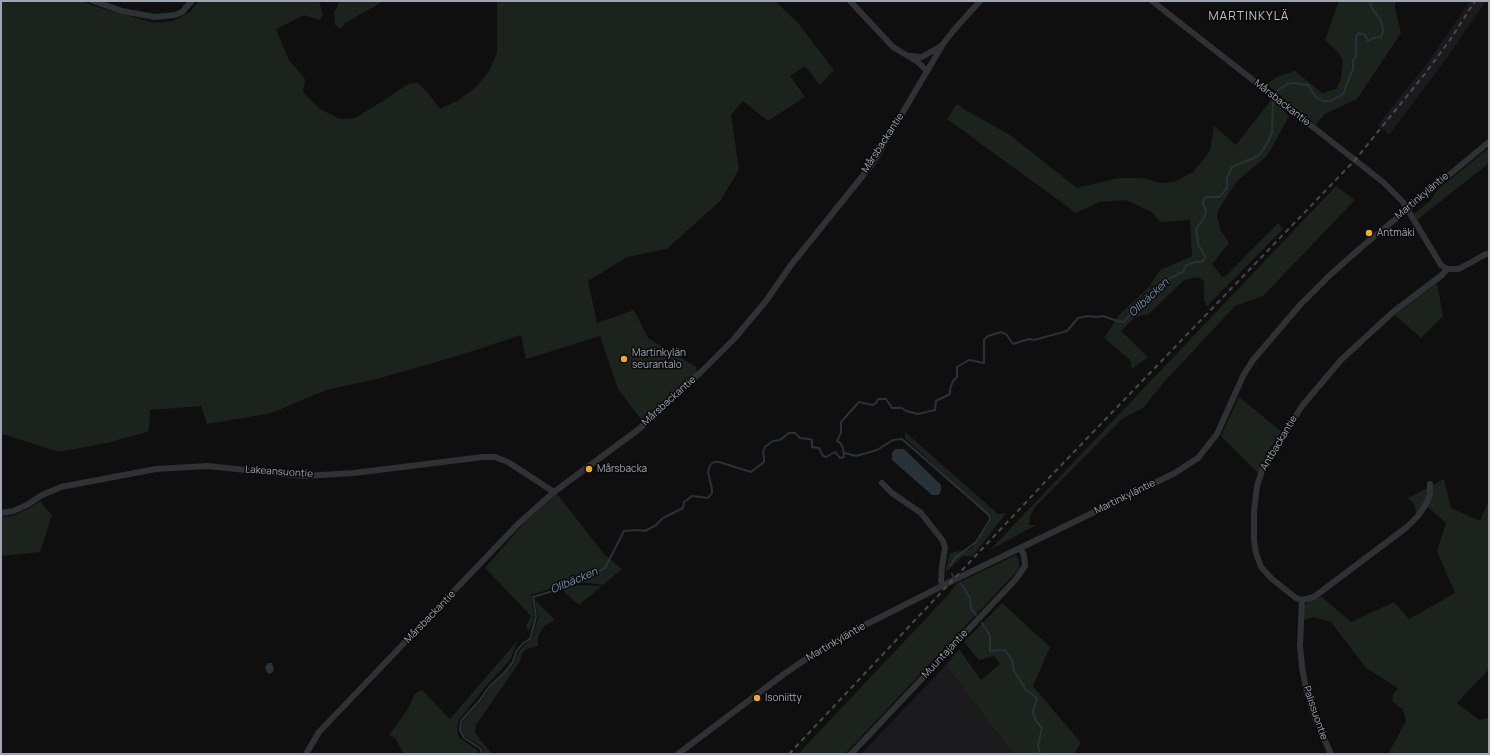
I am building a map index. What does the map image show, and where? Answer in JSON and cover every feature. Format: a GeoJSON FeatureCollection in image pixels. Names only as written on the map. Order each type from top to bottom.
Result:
{"type":"FeatureCollection","features":[{"type":"Feature","properties":{"kind":"street"},"geometry":{"type":"LineString","coordinates":[[93,1],[122,11],[155,17],[175,15],[182,12],[192,1]]}},
{"type":"Feature","properties":{"kind":"street"},"geometry":{"type":"LineString","coordinates":[[850,1],[893,48],[908,55],[927,71]]}},
{"type":"Feature","properties":{"kind":"street","name":"Mårsbackantie"},"geometry":{"type":"LineString","coordinates":[[306,754],[320,732],[519,523],[554,492],[639,428],[702,371],[734,339],[766,301],[791,265],[873,163],[943,44],[980,1]]}},
{"type":"Feature","properties":{"kind":"street","name":"Mårsbackantie"},"geometry":{"type":"LineString","coordinates":[[1152,1],[1382,182],[1403,202],[1407,209]]}},
{"type":"Feature","properties":{"kind":"street"},"geometry":{"type":"LineString","coordinates":[[908,55],[922,57],[943,44]]}},
{"type":"Feature","properties":{"kind":"street","name":"Martinkyläntie"},"geometry":{"type":"LineString","coordinates":[[678,754],[767,686],[806,659],[853,632],[943,585],[1175,474],[1198,458],[1217,434],[1243,376],[1271,337],[1300,305],[1331,274],[1489,142]]}},
{"type":"Feature","properties":{"kind":"street"},"geometry":{"type":"LineString","coordinates":[[1407,209],[1441,266],[1447,269],[1459,269],[1486,254],[1489,254]]}},
{"type":"Feature","properties":{"kind":"street","name":"Antbackantie"},"geometry":{"type":"LineString","coordinates":[[1302,600],[1296,598],[1272,579],[1261,567],[1256,553],[1254,540],[1254,511],[1257,486],[1263,468],[1302,406],[1341,360],[1393,312],[1442,275],[1447,269]]}},
{"type":"Feature","properties":{"kind":"street","name":"Lakeansuontie"},"geometry":{"type":"LineString","coordinates":[[1,513],[13,511],[27,505],[42,495],[61,487],[156,469],[207,466],[304,476],[354,473],[483,457],[495,457],[508,462],[554,492]]}},
{"type":"Feature","properties":{"kind":"street"},"geometry":{"type":"LineString","coordinates":[[882,483],[892,493],[921,512],[943,541],[945,548],[941,581],[943,585]]}},
{"type":"Feature","properties":{"kind":"street"},"geometry":{"type":"LineString","coordinates":[[1302,600],[1314,597],[1407,527],[1418,516],[1426,504],[1430,494],[1430,484]]}},
{"type":"Feature","properties":{"kind":"street","name":"Muuntajantie"},"geometry":{"type":"LineString","coordinates":[[851,754],[1016,579],[1025,566],[1024,555],[1020,548]]}},
{"type":"Feature","properties":{"kind":"street","name":"Palissuontie"},"geometry":{"type":"LineString","coordinates":[[1302,600],[1300,646],[1304,680],[1316,721],[1331,754]]}},
{"type":"Feature","properties":{"kind":"shaded area"},"geometry":{"type":"Polygon","coordinates":[[[1,1],[81,1],[154,23],[173,21],[190,12],[199,1],[319,1],[323,15],[319,20],[304,15],[276,29],[289,60],[305,79],[303,92],[319,108],[339,119],[355,118],[408,84],[418,83],[429,94],[440,109],[459,100],[476,87],[489,71],[497,53],[497,1],[775,1],[798,23],[834,70],[820,85],[805,66],[790,76],[805,97],[768,121],[743,101],[731,115],[739,169],[721,200],[667,249],[627,257],[588,281],[597,323],[634,310],[648,338],[696,367],[697,373],[643,422],[618,389],[600,336],[526,359],[521,335],[464,354],[377,379],[326,390],[272,413],[207,424],[201,406],[150,410],[149,429],[147,432],[107,443],[59,452],[6,435],[1,435],[1,1]]]}},
{"type":"Feature","properties":{"kind":"shaded area"},"geometry":{"type":"Polygon","coordinates":[[[340,1],[384,1],[345,23],[341,29],[335,25],[334,13],[340,1]]]}},
{"type":"Feature","properties":{"kind":"shaded area"},"geometry":{"type":"Polygon","coordinates":[[[1339,1],[1395,1],[1395,8],[1401,33],[1357,99],[1325,114],[1316,125],[1266,84],[1279,76],[1295,71],[1322,93],[1336,89],[1341,78],[1343,61],[1339,53],[1325,40],[1339,1]]]}},
{"type":"Feature","properties":{"kind":"shaded area"},"geometry":{"type":"Polygon","coordinates":[[[1470,1],[1486,1],[1449,55],[1389,135],[1378,125],[1429,61],[1470,1]]]}},
{"type":"Feature","properties":{"kind":"shaded area"},"geometry":{"type":"Polygon","coordinates":[[[1272,99],[1289,116],[1267,156],[1237,181],[1219,209],[1217,216],[1221,231],[1229,243],[1212,264],[1222,277],[1226,276],[1278,223],[1283,229],[1207,306],[1204,300],[1204,281],[1198,277],[1184,280],[1149,314],[1135,317],[1121,331],[1148,357],[1132,369],[1130,360],[1104,338],[1119,315],[1149,287],[1160,270],[1192,256],[1190,220],[1160,222],[1152,212],[1126,200],[1099,202],[1076,213],[947,119],[957,104],[1010,135],[1077,188],[1118,178],[1142,178],[1161,183],[1174,182],[1193,172],[1210,151],[1214,126],[1236,145],[1272,99]]]}},
{"type":"Feature","properties":{"kind":"shaded area"},"geometry":{"type":"Polygon","coordinates":[[[1489,148],[1489,163],[1417,220],[1414,214],[1430,201],[1438,189],[1489,148]]]}},
{"type":"Feature","properties":{"kind":"shaded area"},"geometry":{"type":"Polygon","coordinates":[[[1336,186],[1355,200],[1263,296],[1235,306],[1165,381],[1143,408],[1122,419],[1035,507],[1030,516],[1029,525],[1036,525],[990,550],[1336,186]]]}},
{"type":"Feature","properties":{"kind":"shaded area"},"geometry":{"type":"Polygon","coordinates":[[[1437,283],[1443,316],[1421,338],[1395,315],[1437,283]]]}},
{"type":"Feature","properties":{"kind":"shaded area"},"geometry":{"type":"Polygon","coordinates":[[[1239,397],[1282,432],[1268,451],[1258,473],[1221,436],[1239,397]]]}},
{"type":"Feature","properties":{"kind":"shaded area"},"geometry":{"type":"Polygon","coordinates":[[[905,432],[998,514],[1006,513],[973,556],[963,556],[946,572],[950,553],[971,549],[992,520],[905,438],[905,432]]]}},
{"type":"Feature","properties":{"kind":"shaded area"},"geometry":{"type":"Polygon","coordinates":[[[895,449],[904,449],[941,485],[939,495],[932,495],[892,460],[892,453],[895,449]]]}},
{"type":"Feature","properties":{"kind":"shaded area"},"geometry":{"type":"Polygon","coordinates":[[[1444,479],[1451,508],[1480,521],[1489,500],[1489,669],[1457,703],[1479,720],[1489,718],[1489,754],[1390,754],[1389,752],[1406,721],[1403,710],[1392,701],[1393,694],[1398,688],[1366,668],[1331,622],[1314,617],[1304,620],[1304,607],[1307,602],[1322,597],[1351,622],[1394,602],[1409,619],[1455,593],[1437,551],[1446,523],[1428,507],[1423,506],[1417,514],[1414,504],[1408,498],[1444,479]]]}},
{"type":"Feature","properties":{"kind":"shaded area"},"geometry":{"type":"Polygon","coordinates":[[[557,494],[604,554],[622,569],[603,585],[569,583],[531,595],[534,618],[529,631],[526,626],[531,616],[485,568],[525,522],[557,494]]]}},
{"type":"Feature","properties":{"kind":"shaded area"},"geometry":{"type":"Polygon","coordinates":[[[40,501],[52,515],[40,552],[1,556],[1,517],[12,516],[30,508],[40,501]]]}},
{"type":"Feature","properties":{"kind":"shaded area"},"geometry":{"type":"Polygon","coordinates":[[[1016,555],[1019,561],[1019,569],[845,754],[798,754],[948,595],[956,584],[1016,555]]]}},
{"type":"Feature","properties":{"kind":"shaded area"},"geometry":{"type":"Polygon","coordinates":[[[575,585],[602,586],[579,605],[562,590],[575,585]]]}},
{"type":"Feature","properties":{"kind":"shaded area"},"geometry":{"type":"Polygon","coordinates":[[[535,600],[555,620],[545,625],[538,636],[538,646],[529,648],[523,652],[519,663],[476,725],[475,733],[492,754],[485,754],[481,746],[465,737],[461,729],[463,721],[482,700],[490,688],[514,664],[518,653],[524,645],[531,640],[538,618],[535,600]]]}},
{"type":"Feature","properties":{"kind":"shaded area"},"geometry":{"type":"Polygon","coordinates":[[[1002,603],[1050,647],[1033,686],[1081,743],[1074,754],[1013,754],[946,665],[959,649],[981,680],[1000,664],[994,656],[979,660],[964,642],[1002,603]]]}},
{"type":"Feature","properties":{"kind":"shaded area"},"geometry":{"type":"Polygon","coordinates":[[[518,640],[510,660],[487,685],[459,720],[457,727],[458,735],[461,739],[477,750],[479,754],[404,754],[395,738],[389,735],[408,709],[415,693],[422,690],[450,719],[518,640]]]}},
{"type":"Feature","properties":{"kind":"shaded area"},"geometry":{"type":"Polygon","coordinates":[[[268,663],[272,663],[274,669],[272,673],[269,674],[265,667],[268,663]]]}},
{"type":"Feature","properties":{"kind":"shaded area"},"geometry":{"type":"Polygon","coordinates":[[[946,665],[1013,754],[861,754],[946,665]]]}},
{"type":"Feature","properties":{"kind":"waterway","name":"Ollbäcken"},"geometry":{"type":"LineString","coordinates":[[483,754],[480,748],[464,738],[460,730],[461,721],[480,700],[489,687],[513,662],[516,652],[523,643],[530,639],[536,617],[533,597],[569,586],[605,568],[624,531],[645,531],[656,525],[663,518],[683,508],[684,502],[692,496],[708,498],[712,493],[708,472],[710,465],[714,462],[719,462],[751,472],[764,462],[763,453],[765,447],[773,441],[780,440],[789,433],[795,433],[800,438],[812,440],[812,447],[819,448],[823,456],[826,457],[835,452],[840,458],[844,457],[843,448],[837,441],[841,433],[841,422],[859,402],[873,405],[878,399],[886,399],[892,408],[902,408],[906,411],[918,414],[935,410],[936,401],[950,394],[953,381],[957,377],[957,367],[969,360],[984,363],[984,340],[988,336],[1001,332],[1006,334],[1013,344],[1067,331],[1078,318],[1088,316],[1103,316],[1124,322],[1133,310],[1142,302],[1159,292],[1161,285],[1166,280],[1183,272],[1186,265],[1204,260],[1205,256],[1198,244],[1196,229],[1204,218],[1206,211],[1203,204],[1204,198],[1219,197],[1227,187],[1227,178],[1232,167],[1258,156],[1265,147],[1272,133],[1273,102],[1278,90],[1287,84],[1294,83],[1308,85],[1316,97],[1323,101],[1331,101],[1343,94],[1353,69],[1353,61],[1356,56],[1356,36],[1359,33],[1365,35],[1368,41],[1373,38],[1381,37],[1383,31],[1380,19],[1371,7],[1370,1]]}},
{"type":"Feature","properties":{"kind":"waterway"},"geometry":{"type":"LineString","coordinates":[[845,453],[856,456],[877,450],[893,440],[902,439],[989,515],[990,520],[976,542],[956,557],[950,566]]}},
{"type":"Feature","properties":{"kind":"waterway"},"geometry":{"type":"LineString","coordinates":[[960,583],[970,598],[971,609],[976,615]]}},
{"type":"Feature","properties":{"kind":"waterway"},"geometry":{"type":"LineString","coordinates":[[982,623],[990,636],[990,651],[1005,650],[1012,660],[1014,671],[1026,690],[1037,698],[1033,712],[1036,721],[1042,728],[1038,745],[1040,754]]}},
{"type":"Feature","properties":{"kind":"railway"},"geometry":{"type":"LineString","coordinates":[[789,754],[1046,481],[1355,160],[1424,75],[1450,40],[1475,1]]}},
{"type":"Feature","properties":{"kind":"place","name":"Antmäki"},"geometry":{"type":"Point","coordinates":[1369,233]}},
{"type":"Feature","properties":{"kind":"place","name":"Martinkylän seurantalo"},"geometry":{"type":"Point","coordinates":[624,359]}},
{"type":"Feature","properties":{"kind":"place","name":"Mårsbacka"},"geometry":{"type":"Point","coordinates":[589,469]}},
{"type":"Feature","properties":{"kind":"place","name":"Isoniitty"},"geometry":{"type":"Point","coordinates":[757,698]}},
{"type":"Feature","properties":{"kind":"district","name":"MARTINKYLÄ"},"geometry":{"type":"Point","coordinates":[1249,17]}}]}
